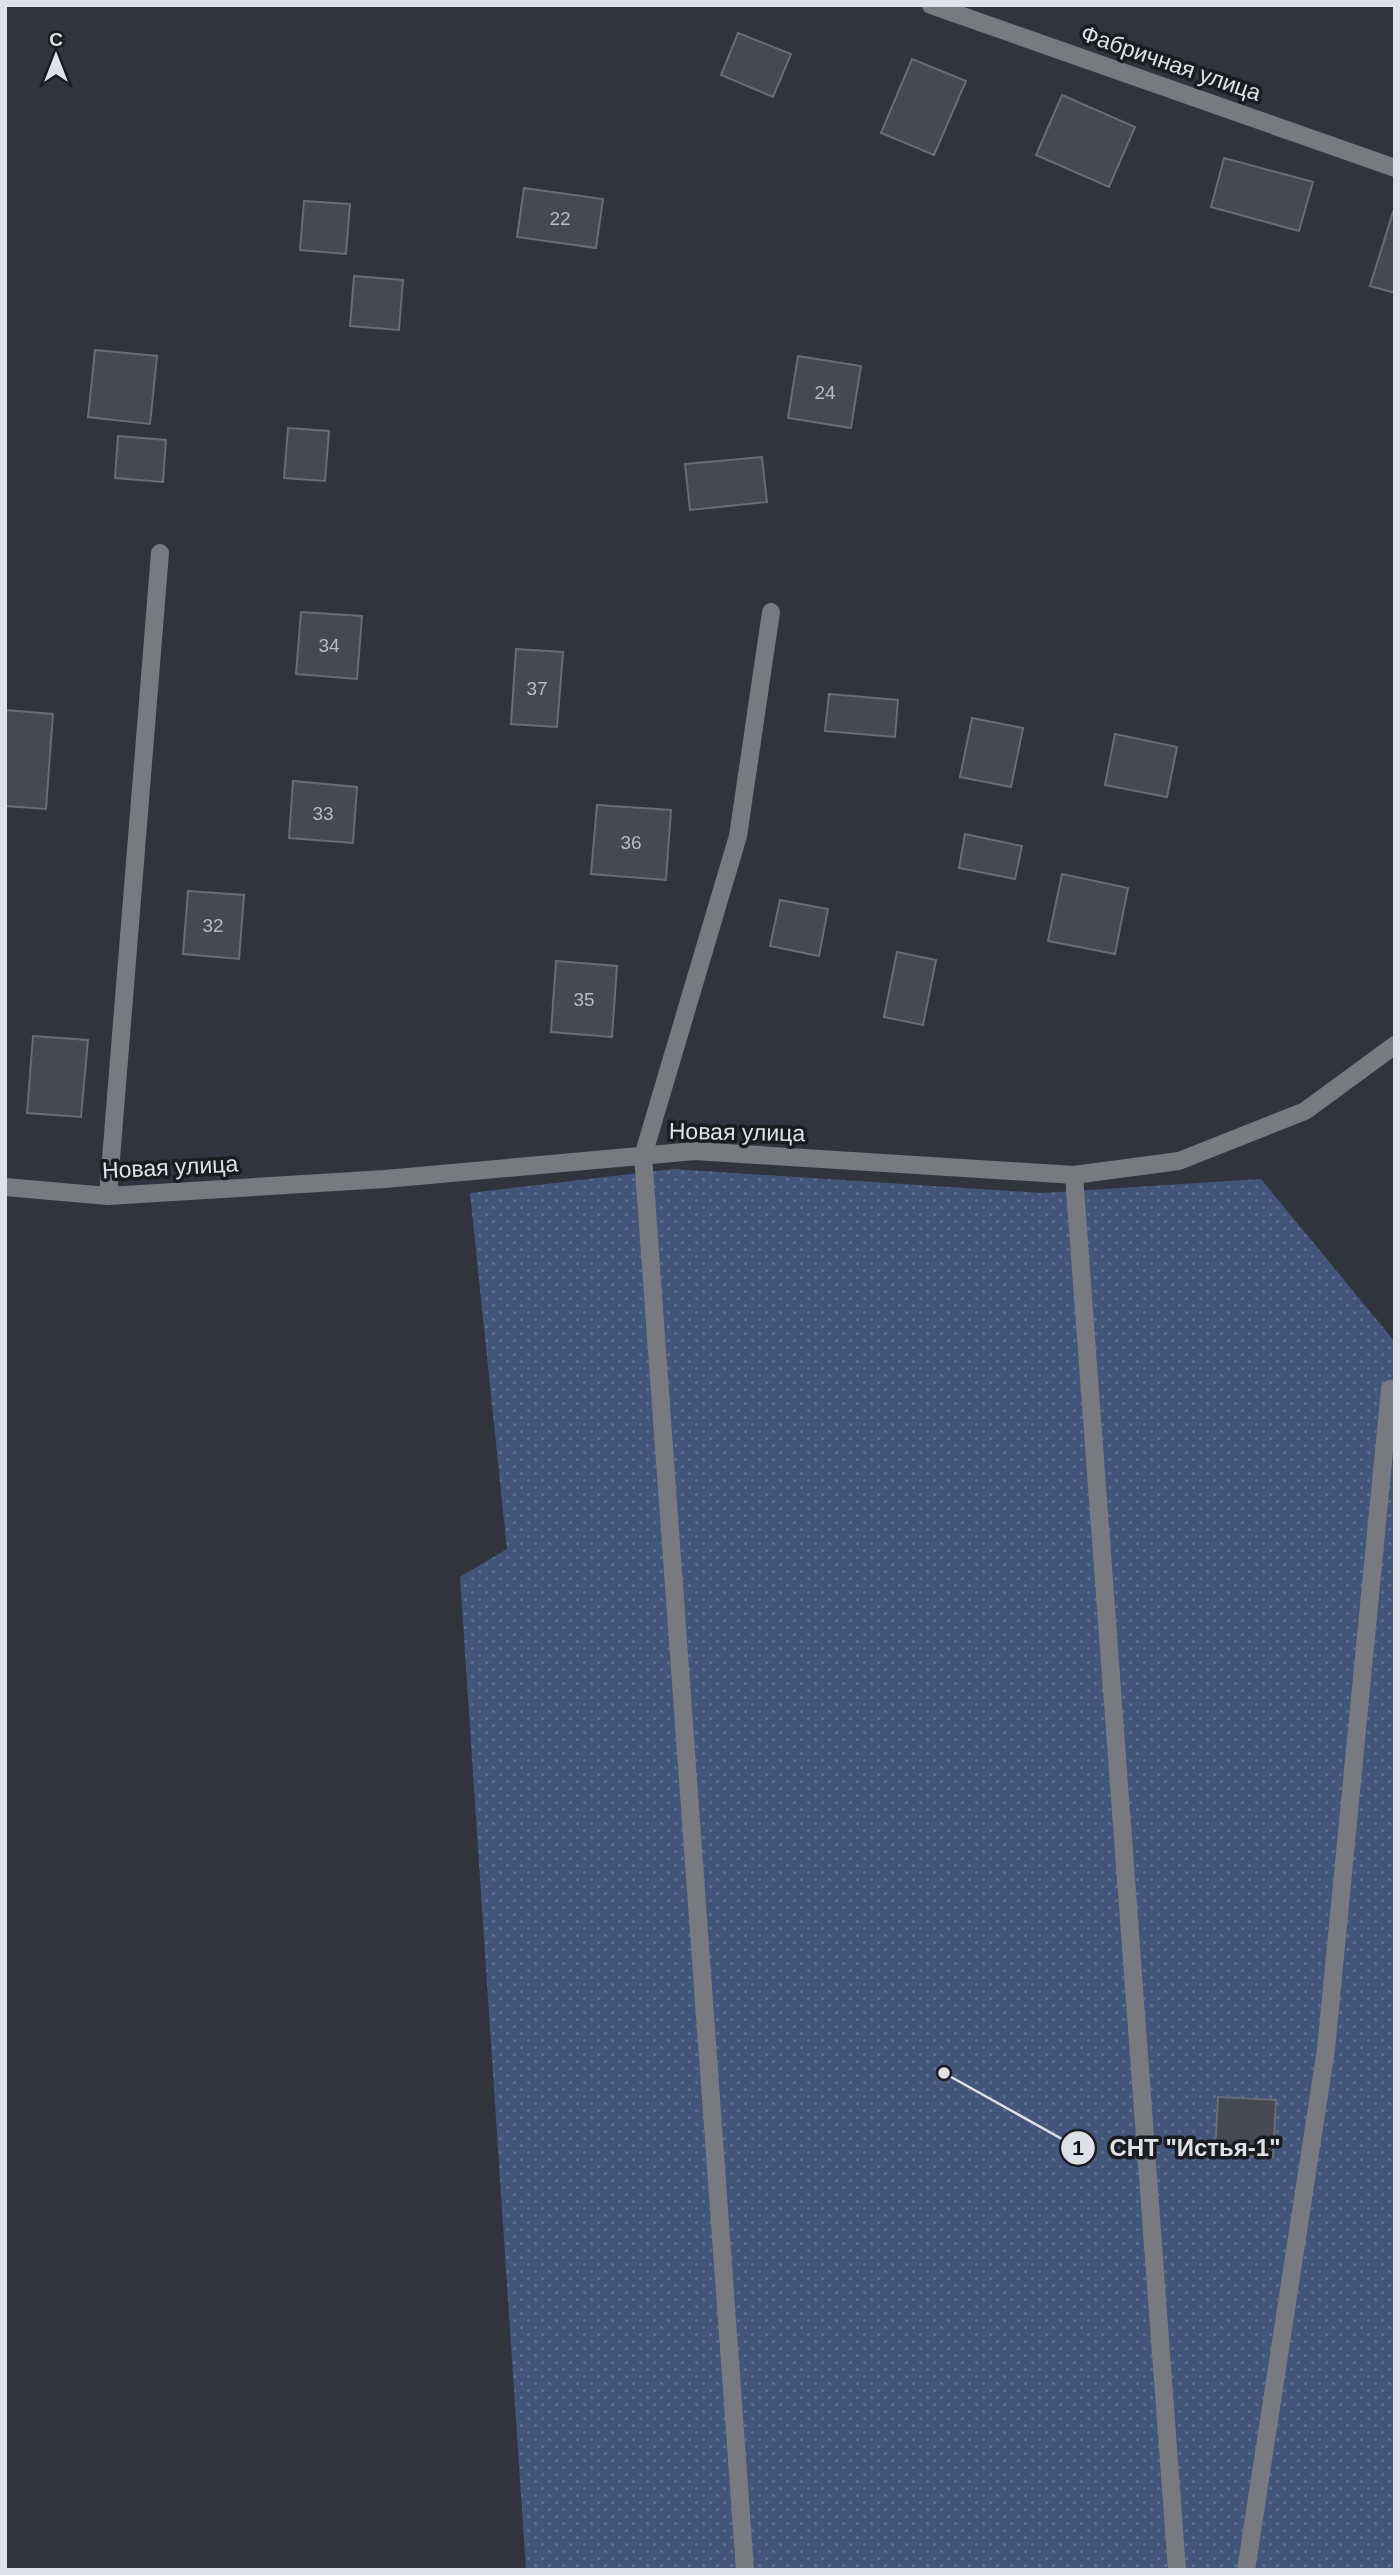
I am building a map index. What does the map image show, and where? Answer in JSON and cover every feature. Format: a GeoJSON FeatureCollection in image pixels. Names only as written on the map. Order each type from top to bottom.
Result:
{"type":"FeatureCollection","features":[{"type":"Feature","properties":{"kind":"street","name":"Фабричная улица"},"geometry":{"type":"LineString","coordinates":[[932,5],[1395,168]]}},
{"type":"Feature","properties":{"kind":"street"},"geometry":{"type":"LineString","coordinates":[[108,1196],[160,554]]}},
{"type":"Feature","properties":{"kind":"street"},"geometry":{"type":"LineString","coordinates":[[745,2570],[643,1156],[738,836],[771,612]]}},
{"type":"Feature","properties":{"kind":"street","name":"Новая улица"},"geometry":{"type":"LineString","coordinates":[[5,1187],[108,1196],[385,1180],[695,1152],[1074,1175],[1179,1161],[1305,1111],[1395,1045]]}},
{"type":"Feature","properties":{"kind":"street"},"geometry":{"type":"LineString","coordinates":[[1074,1175],[1177,2570]]}},
{"type":"Feature","properties":{"kind":"street"},"geometry":{"type":"LineString","coordinates":[[1246,2570],[1326,2049],[1390,1389]]}},
{"type":"Feature","properties":{"kind":"shaded area"},"geometry":{"type":"Polygon","coordinates":[[[673,1169],[1042,1193],[1261,1179],[1395,1342],[1395,2570],[526,2570],[460,1577],[507,1549],[470,1193],[673,1169]]]}},
{"type":"Feature","properties":{"kind":"building"},"geometry":{"type":"Polygon","coordinates":[[[738,33],[791,54],[773,97],[721,75],[738,33]]]}},
{"type":"Feature","properties":{"kind":"building"},"geometry":{"type":"Polygon","coordinates":[[[912,59],[966,81],[934,155],[881,133],[912,59]]]}},
{"type":"Feature","properties":{"kind":"building"},"geometry":{"type":"Polygon","coordinates":[[[1062,95],[1135,127],[1109,187],[1036,155],[1062,95]]]}},
{"type":"Feature","properties":{"kind":"building"},"geometry":{"type":"Polygon","coordinates":[[[1224,158],[1313,182],[1299,231],[1211,207],[1224,158]]]}},
{"type":"Feature","properties":{"kind":"building"},"geometry":{"type":"Polygon","coordinates":[[[524,188],[603,199],[596,248],[517,237],[524,188]]]}},
{"type":"Feature","properties":{"kind":"building"},"geometry":{"type":"Polygon","coordinates":[[[304,201],[350,204],[346,254],[300,250],[304,201]]]}},
{"type":"Feature","properties":{"kind":"building"},"geometry":{"type":"Polygon","coordinates":[[[1395,212],[1395,293],[1370,286],[1395,212]]]}},
{"type":"Feature","properties":{"kind":"building"},"geometry":{"type":"Polygon","coordinates":[[[354,276],[403,280],[399,330],[350,326],[354,276]]]}},
{"type":"Feature","properties":{"kind":"building"},"geometry":{"type":"Polygon","coordinates":[[[95,350],[157,356],[150,424],[88,417],[95,350]]]}},
{"type":"Feature","properties":{"kind":"building"},"geometry":{"type":"Polygon","coordinates":[[[798,356],[861,366],[851,428],[788,418],[798,356]]]}},
{"type":"Feature","properties":{"kind":"building"},"geometry":{"type":"Polygon","coordinates":[[[288,428],[329,431],[325,481],[284,478],[288,428]]]}},
{"type":"Feature","properties":{"kind":"building"},"geometry":{"type":"Polygon","coordinates":[[[118,436],[166,440],[163,482],[115,478],[118,436]]]}},
{"type":"Feature","properties":{"kind":"building"},"geometry":{"type":"Polygon","coordinates":[[[762,457],[767,502],[690,510],[685,464],[762,457]]]}},
{"type":"Feature","properties":{"kind":"building"},"geometry":{"type":"Polygon","coordinates":[[[301,612],[362,616],[357,679],[296,674],[301,612]]]}},
{"type":"Feature","properties":{"kind":"building"},"geometry":{"type":"Polygon","coordinates":[[[516,649],[563,652],[557,727],[511,724],[516,649]]]}},
{"type":"Feature","properties":{"kind":"building"},"geometry":{"type":"Polygon","coordinates":[[[829,694],[898,700],[895,737],[825,731],[829,694]]]}},
{"type":"Feature","properties":{"kind":"building"},"geometry":{"type":"Polygon","coordinates":[[[5,710],[53,714],[46,809],[5,806],[5,710]]]}},
{"type":"Feature","properties":{"kind":"building"},"geometry":{"type":"Polygon","coordinates":[[[972,718],[1023,728],[1011,787],[960,777],[972,718]]]}},
{"type":"Feature","properties":{"kind":"building"},"geometry":{"type":"Polygon","coordinates":[[[1115,734],[1177,747],[1167,797],[1105,785],[1115,734]]]}},
{"type":"Feature","properties":{"kind":"building"},"geometry":{"type":"Polygon","coordinates":[[[293,781],[357,787],[353,843],[289,838],[293,781]]]}},
{"type":"Feature","properties":{"kind":"building"},"geometry":{"type":"Polygon","coordinates":[[[597,805],[671,810],[666,880],[591,874],[597,805]]]}},
{"type":"Feature","properties":{"kind":"building"},"geometry":{"type":"Polygon","coordinates":[[[965,834],[1022,846],[1015,879],[959,868],[965,834]]]}},
{"type":"Feature","properties":{"kind":"building"},"geometry":{"type":"Polygon","coordinates":[[[1062,874],[1128,888],[1115,954],[1048,941],[1062,874]]]}},
{"type":"Feature","properties":{"kind":"building"},"geometry":{"type":"Polygon","coordinates":[[[188,891],[244,895],[239,959],[183,954],[188,891]]]}},
{"type":"Feature","properties":{"kind":"building"},"geometry":{"type":"Polygon","coordinates":[[[780,900],[828,909],[819,956],[770,946],[780,900]]]}},
{"type":"Feature","properties":{"kind":"building"},"geometry":{"type":"Polygon","coordinates":[[[897,952],[936,960],[923,1025],[884,1017],[897,952]]]}},
{"type":"Feature","properties":{"kind":"building"},"geometry":{"type":"Polygon","coordinates":[[[556,961],[617,966],[612,1037],[551,1032],[556,961]]]}},
{"type":"Feature","properties":{"kind":"building"},"geometry":{"type":"Polygon","coordinates":[[[33,1036],[88,1040],[81,1117],[27,1113],[33,1036]]]}},
{"type":"Feature","properties":{"kind":"building"},"geometry":{"type":"Polygon","coordinates":[[[1218,2097],[1276,2100],[1273,2158],[1215,2154],[1218,2097]]]}},
{"type":"Feature","properties":{"kind":"place","name":"СНТ \"Истья-1\""},"geometry":{"type":"Point","coordinates":[944,2073]}}]}
